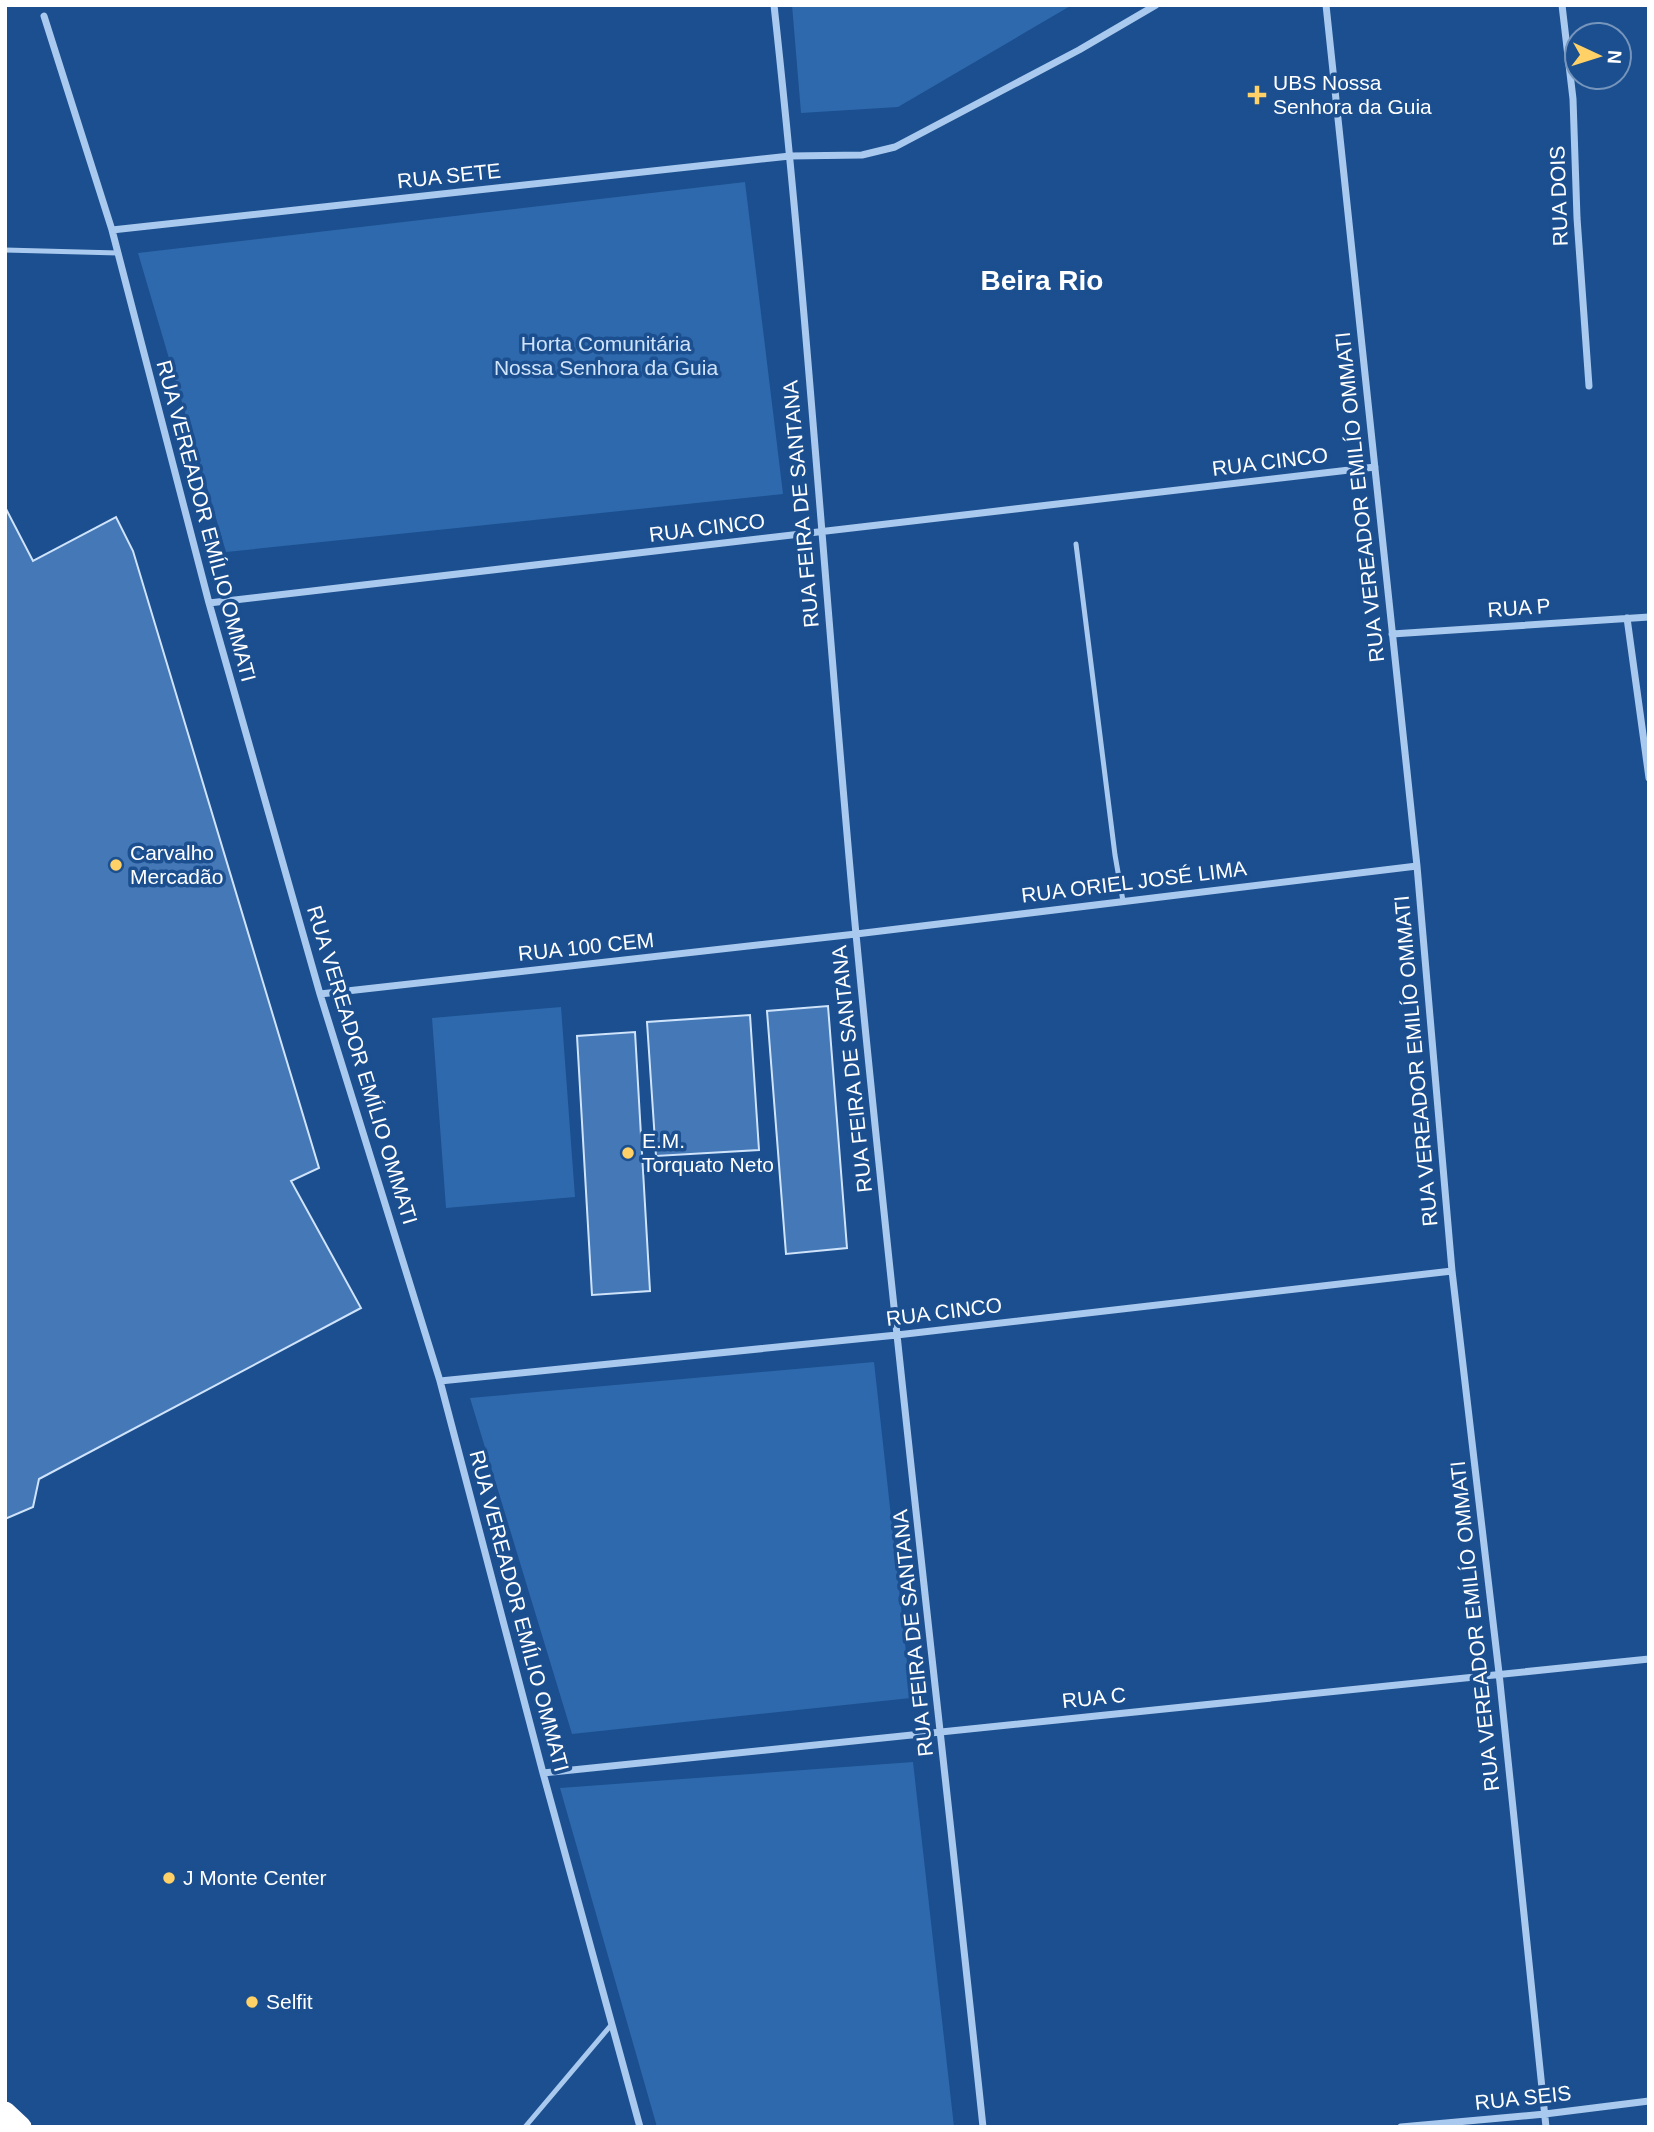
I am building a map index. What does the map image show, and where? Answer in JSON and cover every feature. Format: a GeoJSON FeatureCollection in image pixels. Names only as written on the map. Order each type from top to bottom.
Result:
{"type":"FeatureCollection","features":[{"type":"Feature","properties":{"kind":"highway"},"geometry":{"type":"LineString","coordinates":[[5,2112],[21,2127]]}},
{"type":"Feature","properties":{"kind":"street","name":"RUA FEIRA DE SANTANA"},"geometry":{"type":"LineString","coordinates":[[774,5],[790,156],[856,934],[983,2127]]}},
{"type":"Feature","properties":{"kind":"street","name":"RUA SETE"},"geometry":{"type":"LineString","coordinates":[[112,230],[790,156],[862,155],[895,147],[1079,50],[1156,5]]}},
{"type":"Feature","properties":{"kind":"street","name":"RUA VEREADOR EMILÍO OMMATI"},"geometry":{"type":"LineString","coordinates":[[1325,5],[1417,866],[1452,1271],[1499,1673],[1545,2114]]}},
{"type":"Feature","properties":{"kind":"street","name":"RUA DOIS"},"geometry":{"type":"LineString","coordinates":[[1562,5],[1573,99],[1577,218],[1589,386]]}},
{"type":"Feature","properties":{"kind":"street","name":"RUA VEREADOR EMÍLIO OMMATI"},"geometry":{"type":"LineString","coordinates":[[44,16],[112,230],[209,603],[320,994],[440,1381],[640,2127]]}},
{"type":"Feature","properties":{"kind":"street","name":"RUA CINCO"},"geometry":{"type":"LineString","coordinates":[[209,603],[1376,467]]}},
{"type":"Feature","properties":{"kind":"street","name":"RUA P"},"geometry":{"type":"LineString","coordinates":[[1392,634],[1649,617]]}},
{"type":"Feature","properties":{"kind":"street"},"geometry":{"type":"LineString","coordinates":[[1627,618],[1649,778]]}},
{"type":"Feature","properties":{"kind":"street","name":"RUA ORIEL JOSÉ LIMA"},"geometry":{"type":"LineString","coordinates":[[856,934],[1417,866]]}},
{"type":"Feature","properties":{"kind":"street","name":"RUA 100 CEM"},"geometry":{"type":"LineString","coordinates":[[320,994],[856,934]]}},
{"type":"Feature","properties":{"kind":"street","name":"RUA CINCO"},"geometry":{"type":"LineString","coordinates":[[440,1381],[897,1335],[1452,1271]]}},
{"type":"Feature","properties":{"kind":"street","name":"RUA C"},"geometry":{"type":"LineString","coordinates":[[543,1773],[1649,1659]]}},
{"type":"Feature","properties":{"kind":"street","name":"RUA SEIS"},"geometry":{"type":"LineString","coordinates":[[1401,2127],[1649,2101]]}},
{"type":"Feature","properties":{"kind":"street"},"geometry":{"type":"LineString","coordinates":[[1545,2114],[1546,2127]]}},
{"type":"Feature","properties":{"kind":"lane"},"geometry":{"type":"LineString","coordinates":[[5,250],[118,253]]}},
{"type":"Feature","properties":{"kind":"lane"},"geometry":{"type":"LineString","coordinates":[[1076,544],[1115,855],[1124,901]]}},
{"type":"Feature","properties":{"kind":"lane"},"geometry":{"type":"LineString","coordinates":[[525,2127],[612,2024]]}},
{"type":"Feature","properties":{"kind":"green space"},"geometry":{"type":"Polygon","coordinates":[[[792,5],[1072,5],[898,107],[801,113],[792,5]]]}},
{"type":"Feature","properties":{"kind":"green space","name":"Horta Comunitária Nossa Senhora da Guia"},"geometry":{"type":"Polygon","coordinates":[[[745,182],[783,494],[226,552],[138,253],[745,182]]]}},
{"type":"Feature","properties":{"kind":"green space"},"geometry":{"type":"Polygon","coordinates":[[[561,1007],[575,1197],[446,1208],[432,1018],[561,1007]]]}},
{"type":"Feature","properties":{"kind":"green space"},"geometry":{"type":"Polygon","coordinates":[[[874,1362],[911,1698],[572,1734],[470,1398],[874,1362]]]}},
{"type":"Feature","properties":{"kind":"green space"},"geometry":{"type":"Polygon","coordinates":[[[913,1762],[954,2127],[657,2127],[560,1788],[913,1762]]]}},
{"type":"Feature","properties":{"kind":"building","name":"Carvalho Mercadão"},"geometry":{"type":"Polygon","coordinates":[[[5,507],[33,561],[116,517],[133,551],[319,1168],[291,1181],[361,1308],[39,1479],[33,1507],[5,1519],[5,507]]]}},
{"type":"Feature","properties":{"kind":"building"},"geometry":{"type":"Polygon","coordinates":[[[828,1006],[847,1248],[786,1254],[767,1011],[828,1006]]]}},
{"type":"Feature","properties":{"kind":"building"},"geometry":{"type":"Polygon","coordinates":[[[750,1015],[759,1150],[656,1156],[647,1022],[750,1015]]]}},
{"type":"Feature","properties":{"kind":"building"},"geometry":{"type":"Polygon","coordinates":[[[635,1032],[650,1291],[592,1295],[577,1036],[635,1032]]]}},
{"type":"Feature","properties":{"kind":"place","name":"UBS Nossa Senhora da Guia"},"geometry":{"type":"Point","coordinates":[1257,95]}},
{"type":"Feature","properties":{"kind":"place","name":"Carvalho Mercadão"},"geometry":{"type":"Point","coordinates":[116,865]}},
{"type":"Feature","properties":{"kind":"place","name":"E.M. Torquato Neto"},"geometry":{"type":"Point","coordinates":[628,1153]}},
{"type":"Feature","properties":{"kind":"place","name":"J Monte Center"},"geometry":{"type":"Point","coordinates":[169,1878]}},
{"type":"Feature","properties":{"kind":"place","name":"Selfit"},"geometry":{"type":"Point","coordinates":[252,2002]}},
{"type":"Feature","properties":{"kind":"district","name":"Beira Rio"},"geometry":{"type":"Point","coordinates":[1042,280]}}]}
